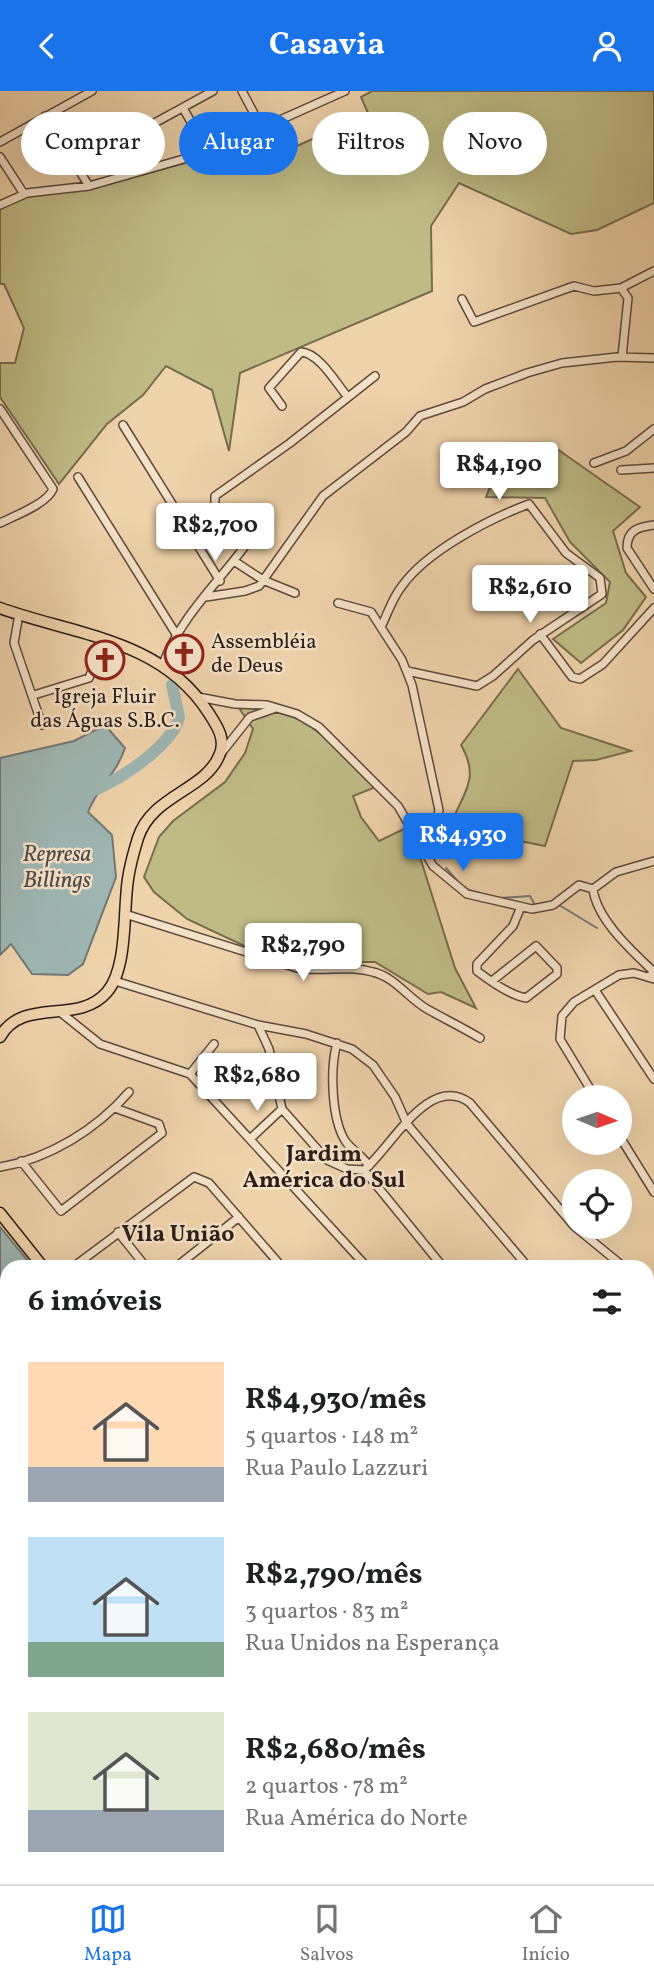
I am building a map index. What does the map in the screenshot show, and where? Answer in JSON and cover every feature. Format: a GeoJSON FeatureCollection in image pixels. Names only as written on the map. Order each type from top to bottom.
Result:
{"type":"FeatureCollection","features":[{"type":"Feature","properties":{"kind":"main road"},"geometry":{"type":"LineString","coordinates":[[0,607],[104,639],[163,664],[198,697],[218,728],[222,747],[211,768],[164,802],[146,822],[134,852],[115,981],[93,1004],[21,1016],[6,1027],[0,1037]]}},
{"type":"Feature","properties":{"kind":"main road"},"geometry":{"type":"LineString","coordinates":[[0,1213],[37,1260]]}},
{"type":"Feature","properties":{"kind":"street"},"geometry":{"type":"LineString","coordinates":[[53,112],[92,91]]}},
{"type":"Feature","properties":{"kind":"street"},"geometry":{"type":"LineString","coordinates":[[165,119],[213,91]]}},
{"type":"Feature","properties":{"kind":"street"},"geometry":{"type":"LineString","coordinates":[[242,91],[253,112]]}},
{"type":"Feature","properties":{"kind":"street"},"geometry":{"type":"LineString","coordinates":[[298,112],[345,91]]}},
{"type":"Feature","properties":{"kind":"street"},"geometry":{"type":"LineString","coordinates":[[0,142],[21,130]]}},
{"type":"Feature","properties":{"kind":"street"},"geometry":{"type":"LineString","coordinates":[[0,157],[24,194]]}},
{"type":"Feature","properties":{"kind":"street"},"geometry":{"type":"LineString","coordinates":[[82,175],[89,186]]}},
{"type":"Feature","properties":{"kind":"street"},"geometry":{"type":"LineString","coordinates":[[0,205],[24,194],[89,186],[128,175]]}},
{"type":"Feature","properties":{"kind":"street"},"geometry":{"type":"LineString","coordinates":[[461,299],[474,322],[574,286],[594,291],[621,288],[654,271]]}},
{"type":"Feature","properties":{"kind":"street"},"geometry":{"type":"LineString","coordinates":[[621,288],[628,297],[622,357]]}},
{"type":"Feature","properties":{"kind":"street"},"geometry":{"type":"LineString","coordinates":[[282,406],[269,388],[301,352],[306,352],[318,362],[347,396]]}},
{"type":"Feature","properties":{"kind":"street"},"geometry":{"type":"LineString","coordinates":[[206,597],[253,589],[263,580],[323,496],[406,432],[420,416],[463,403],[485,389],[527,373],[596,358],[654,358]]}},
{"type":"Feature","properties":{"kind":"street"},"geometry":{"type":"LineString","coordinates":[[163,664],[176,634],[245,546],[215,509],[215,496],[300,436],[375,376]]}},
{"type":"Feature","properties":{"kind":"street"},"geometry":{"type":"LineString","coordinates":[[0,409],[53,489],[41,501],[0,523]]}},
{"type":"Feature","properties":{"kind":"street"},"geometry":{"type":"LineString","coordinates":[[123,425],[220,581]]}},
{"type":"Feature","properties":{"kind":"street"},"geometry":{"type":"LineString","coordinates":[[594,463],[626,451],[654,429]]}},
{"type":"Feature","properties":{"kind":"street"},"geometry":{"type":"LineString","coordinates":[[621,470],[654,468]]}},
{"type":"Feature","properties":{"kind":"street"},"geometry":{"type":"LineString","coordinates":[[78,477],[176,634]]}},
{"type":"Feature","properties":{"kind":"street"},"geometry":{"type":"LineString","coordinates":[[382,625],[401,587],[417,569],[438,552],[481,527],[529,504],[558,545],[600,578],[602,593],[540,634],[494,676],[477,686],[407,671]]}},
{"type":"Feature","properties":{"kind":"street"},"geometry":{"type":"LineString","coordinates":[[654,525],[634,529],[629,535],[627,548],[654,589]]}},
{"type":"Feature","properties":{"kind":"street"},"geometry":{"type":"LineString","coordinates":[[234,561],[263,580],[295,593]]}},
{"type":"Feature","properties":{"kind":"street"},"geometry":{"type":"LineString","coordinates":[[338,604],[363,609],[382,625],[407,671],[439,810],[435,829],[416,837]]}},
{"type":"Feature","properties":{"kind":"street"},"geometry":{"type":"LineString","coordinates":[[540,634],[572,677],[580,679],[603,664],[654,608]]}},
{"type":"Feature","properties":{"kind":"street"},"geometry":{"type":"LineString","coordinates":[[19,614],[13,643],[34,695],[42,725]]}},
{"type":"Feature","properties":{"kind":"street"},"geometry":{"type":"LineString","coordinates":[[34,695],[89,678],[104,639]]}},
{"type":"Feature","properties":{"kind":"street"},"geometry":{"type":"LineString","coordinates":[[198,697],[277,708],[298,714],[319,727],[392,799],[433,866],[464,892],[492,902],[517,905],[520,909]]}},
{"type":"Feature","properties":{"kind":"street"},"geometry":{"type":"LineString","coordinates":[[219,756],[250,717],[277,708]]}},
{"type":"Feature","properties":{"kind":"street"},"geometry":{"type":"LineString","coordinates":[[520,909],[556,903],[579,885],[593,888],[616,871],[654,861]]}},
{"type":"Feature","properties":{"kind":"street"},"geometry":{"type":"LineString","coordinates":[[587,1085],[563,1046],[559,1034],[566,1009],[619,975],[634,973],[652,978],[654,972],[633,953],[607,919],[593,888]]}},
{"type":"Feature","properties":{"kind":"street"},"geometry":{"type":"LineString","coordinates":[[492,981],[536,946],[557,968],[557,974],[526,998],[492,981],[478,972],[477,964],[513,926],[520,909]]}},
{"type":"Feature","properties":{"kind":"street"},"geometry":{"type":"LineString","coordinates":[[125,914],[297,968],[312,971],[337,967],[389,977],[426,1008],[480,1038]]}},
{"type":"Feature","properties":{"kind":"street"},"geometry":{"type":"LineString","coordinates":[[115,981],[258,1025],[337,1043],[352,1049],[373,1065],[396,1097],[407,1124],[521,1260]]}},
{"type":"Feature","properties":{"kind":"street"},"geometry":{"type":"LineString","coordinates":[[595,990],[654,1079]]}},
{"type":"Feature","properties":{"kind":"street"},"geometry":{"type":"LineString","coordinates":[[59,1011],[100,1044],[190,1074],[361,1260]]}},
{"type":"Feature","properties":{"kind":"street"},"geometry":{"type":"LineString","coordinates":[[258,1025],[269,1049],[282,1109],[327,1160],[347,1169],[366,1168],[423,1107],[438,1097],[453,1095],[465,1100],[562,1211]]}},
{"type":"Feature","properties":{"kind":"street"},"geometry":{"type":"LineString","coordinates":[[337,1043],[333,1071],[338,1124],[346,1142],[438,1260]]}},
{"type":"Feature","properties":{"kind":"street"},"geometry":{"type":"LineString","coordinates":[[190,1074],[214,1044]]}},
{"type":"Feature","properties":{"kind":"street"},"geometry":{"type":"LineString","coordinates":[[208,1094],[237,1066]]}},
{"type":"Feature","properties":{"kind":"street"},"geometry":{"type":"LineString","coordinates":[[0,1167],[77,1138],[115,1108],[129,1092]]}},
{"type":"Feature","properties":{"kind":"street"},"geometry":{"type":"LineString","coordinates":[[21,1161],[61,1211],[158,1138],[163,1129],[159,1124],[115,1108]]}},
{"type":"Feature","properties":{"kind":"street"},"geometry":{"type":"LineString","coordinates":[[251,1138],[282,1109]]}},
{"type":"Feature","properties":{"kind":"street"},"geometry":{"type":"LineString","coordinates":[[631,1155],[654,1192]]}},
{"type":"Feature","properties":{"kind":"street"},"geometry":{"type":"LineString","coordinates":[[82,1260],[194,1177],[205,1179],[274,1260]]}},
{"type":"Feature","properties":{"kind":"street"},"geometry":{"type":"LineString","coordinates":[[185,1260],[239,1217]]}},
{"type":"Feature","properties":{"kind":"street"},"geometry":{"type":"LineString","coordinates":[[118,1232],[140,1260]]}},
{"type":"Feature","properties":{"kind":"street"},"geometry":{"type":"LineString","coordinates":[[591,1239],[616,1260]]}},
{"type":"Feature","properties":{"kind":"shaded area"},"geometry":{"type":"Polygon","coordinates":[[[372,91],[654,91],[654,203],[597,230],[571,234],[459,183],[431,226],[432,291],[240,373],[229,451],[212,390],[166,366],[143,395],[107,424],[59,484],[0,397],[0,363],[15,363],[24,328],[4,284],[0,284],[0,207],[25,195],[93,188],[141,175],[165,175],[165,168],[179,165],[179,175],[298,175],[298,146],[312,139],[312,175],[429,175],[429,112],[368,112],[361,97],[372,91]]]}},
{"type":"Feature","properties":{"kind":"shaded area"},"geometry":{"type":"Polygon","coordinates":[[[557,449],[640,507],[613,531],[626,573],[646,597],[623,630],[581,663],[553,639],[606,603],[610,582],[570,542],[545,498],[486,497],[502,458],[557,449]]]}},
{"type":"Feature","properties":{"kind":"shaded area"},"geometry":{"type":"Polygon","coordinates":[[[518,669],[561,728],[631,751],[596,760],[573,761],[545,846],[520,841],[499,845],[484,837],[468,855],[455,814],[470,772],[461,745],[518,669]]]}},
{"type":"Feature","properties":{"kind":"shaded area"},"geometry":{"type":"Polygon","coordinates":[[[239,708],[286,715],[303,722],[330,742],[376,787],[353,796],[361,817],[379,841],[408,827],[413,835],[455,968],[476,1008],[441,992],[428,994],[375,962],[305,962],[253,950],[187,919],[154,892],[144,877],[159,837],[173,821],[225,782],[245,753],[253,729],[239,708]]]}},
{"type":"Feature","properties":{"kind":"water","name":"Represa Billings"},"geometry":{"type":"Polygon","coordinates":[[[105,725],[125,748],[88,812],[112,835],[116,877],[83,964],[68,975],[32,974],[11,944],[0,955],[0,758],[74,741],[105,725]]]}},
{"type":"Feature","properties":{"kind":"water"},"geometry":{"type":"Polygon","coordinates":[[[0,1227],[27,1260],[0,1260],[0,1227]]]}},
{"type":"Feature","properties":{"kind":"waterway"},"geometry":{"type":"LineString","coordinates":[[82,794],[123,775],[153,753],[165,740],[179,717],[172,685]]}},
{"type":"Feature","properties":{"kind":"waterway"},"geometry":{"type":"LineString","coordinates":[[446,868],[461,885]]}},
{"type":"Feature","properties":{"kind":"waterway"},"geometry":{"type":"LineString","coordinates":[[466,889],[487,895]]}},
{"type":"Feature","properties":{"kind":"waterway"},"geometry":{"type":"LineString","coordinates":[[499,898],[530,896],[535,905],[540,904]]}},
{"type":"Feature","properties":{"kind":"waterway"},"geometry":{"type":"LineString","coordinates":[[559,905],[597,928]]}},
{"type":"Feature","properties":{"kind":"place","name":"Assembléia de Deus"},"geometry":{"type":"Point","coordinates":[184,654]}},
{"type":"Feature","properties":{"kind":"place","name":"Igreja Fluir das Águas S.B.C."},"geometry":{"type":"Point","coordinates":[105,660]}},
{"type":"Feature","properties":{"kind":"district","name":"Jardim América do Sul"},"geometry":{"type":"Point","coordinates":[324,1168]}},
{"type":"Feature","properties":{"kind":"district","name":"Vila União"},"geometry":{"type":"Point","coordinates":[178,1235]}}]}
